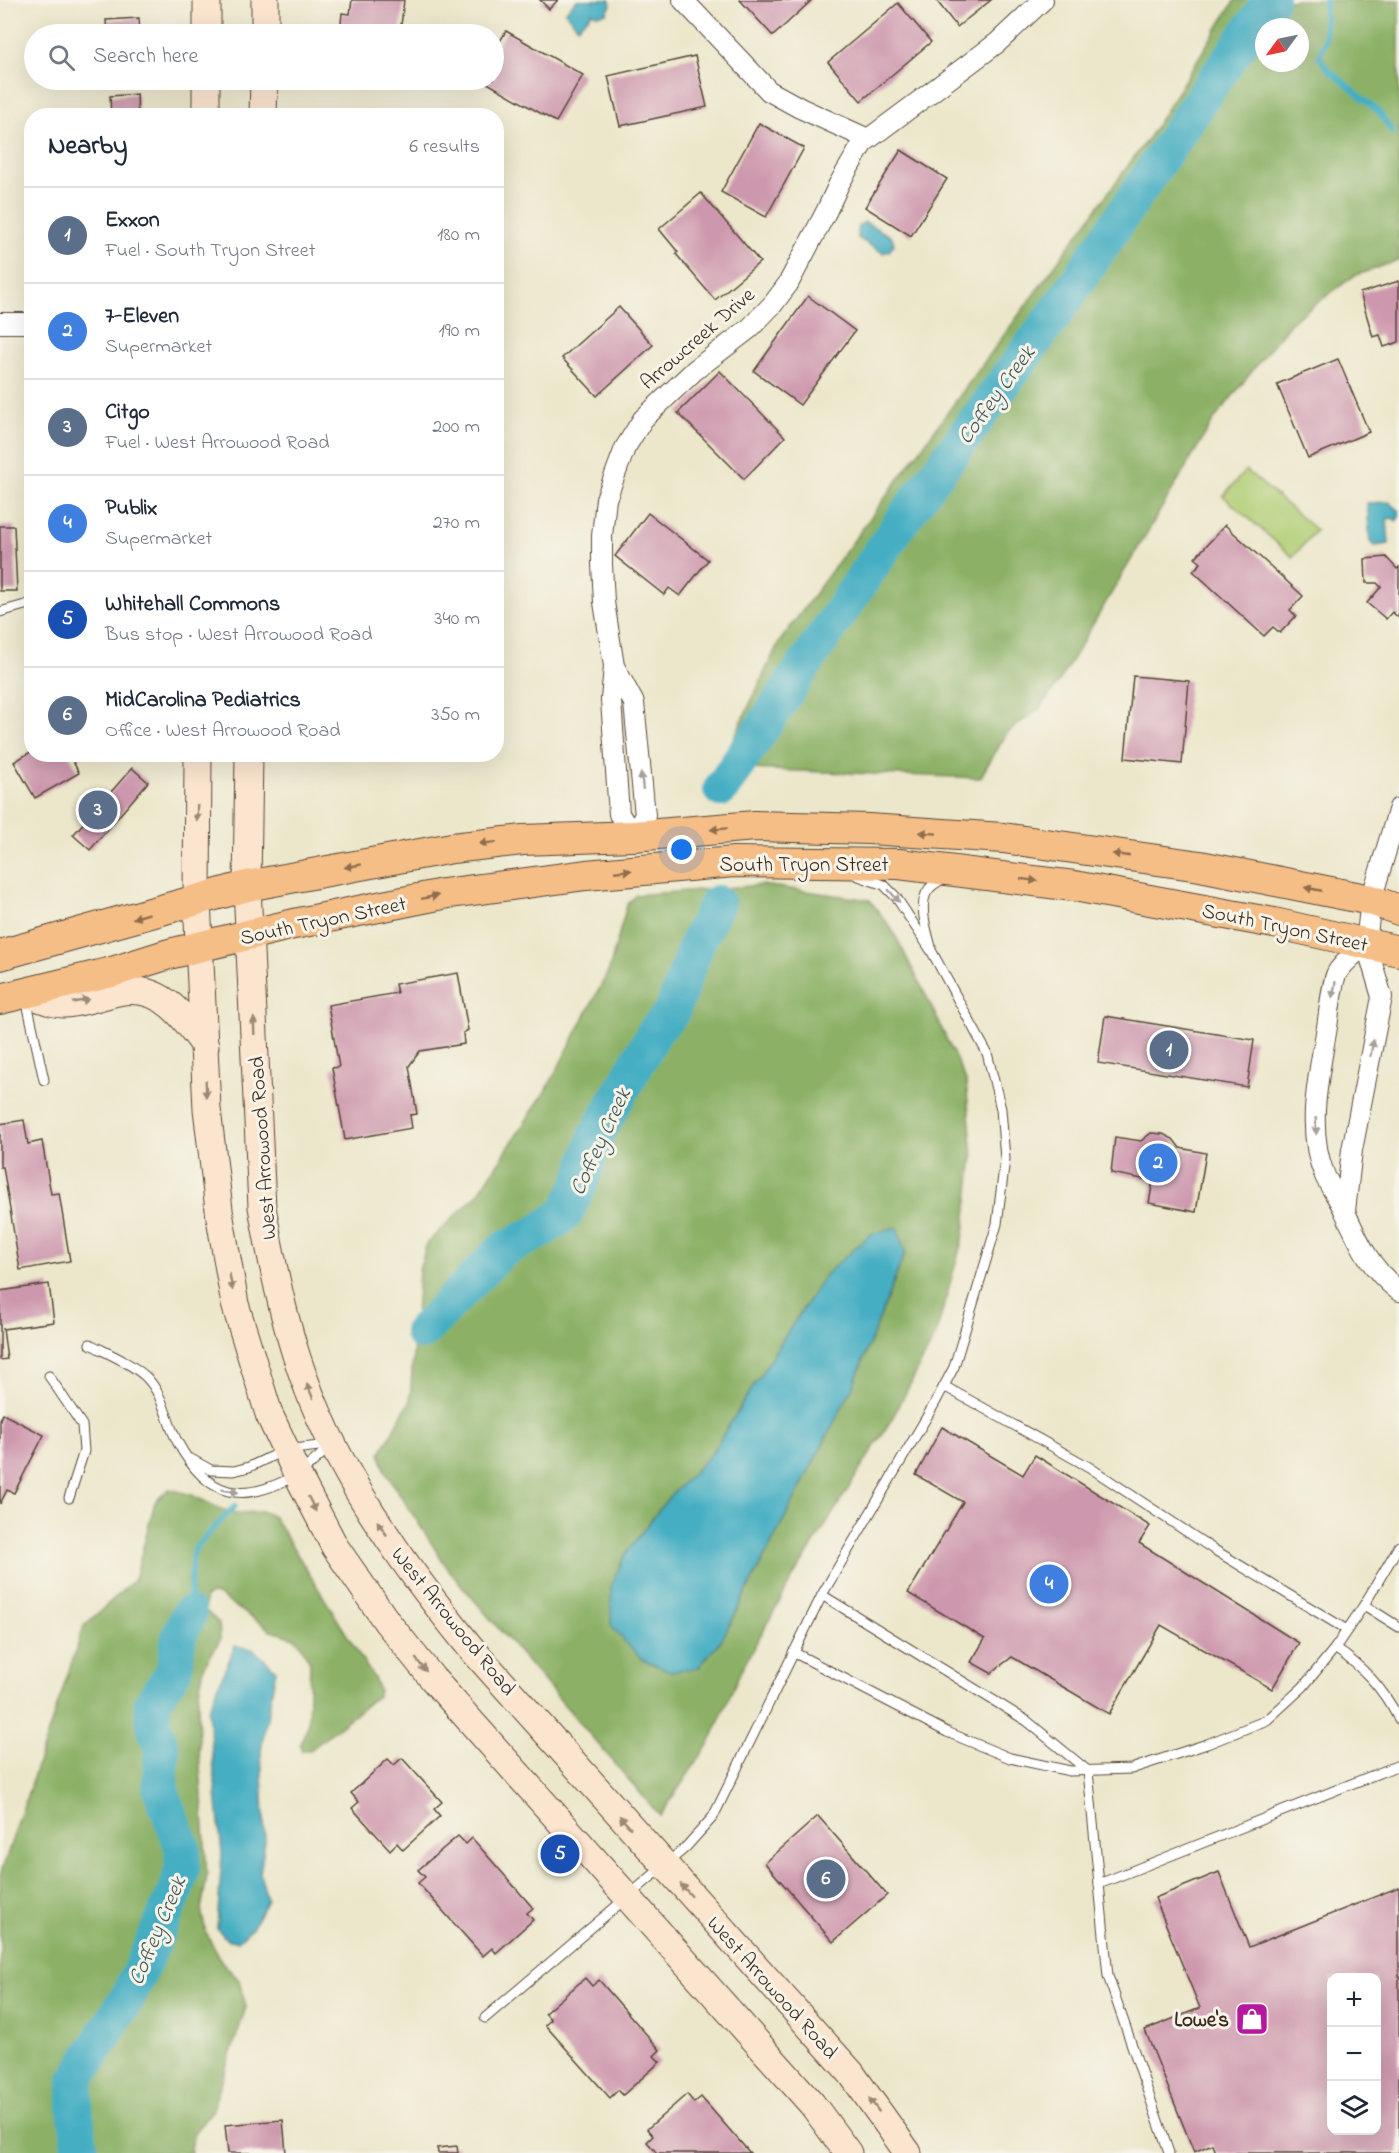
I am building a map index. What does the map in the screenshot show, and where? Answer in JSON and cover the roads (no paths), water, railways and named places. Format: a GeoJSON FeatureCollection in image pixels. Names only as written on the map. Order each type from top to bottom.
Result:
{"type":"FeatureCollection","features":[{"type":"Feature","properties":{"kind":"main road"},"geometry":{"type":"LineString","coordinates":[[207,0],[207,24]]}},
{"type":"Feature","properties":{"kind":"main road"},"geometry":{"type":"LineString","coordinates":[[265,0],[265,24]]}},
{"type":"Feature","properties":{"kind":"main road"},"geometry":{"type":"LineString","coordinates":[[206,90],[206,108]]}},
{"type":"Feature","properties":{"kind":"main road"},"geometry":{"type":"LineString","coordinates":[[263,108],[264,90]]}},
{"type":"Feature","properties":{"kind":"main road","name":"West Arrowood Road"},"geometry":{"type":"LineString","coordinates":[[198,762],[197,900],[207,1109],[220,1218],[235,1304],[258,1380],[285,1450],[334,1547],[387,1622],[433,1678],[812,2104],[848,2153]]}},
{"type":"Feature","properties":{"kind":"main road","name":"West Arrowood Road"},"geometry":{"type":"LineString","coordinates":[[249,762],[247,886],[262,1207],[271,1254],[297,1358],[333,1445],[377,1522],[426,1593],[470,1647],[851,2073],[908,2153]]}},
{"type":"Feature","properties":{"kind":"main road","name":"South Tryon Street"},"geometry":{"type":"LineString","coordinates":[[0,955],[247,886],[461,846],[755,826],[1004,838],[1200,866],[1371,900],[1399,910]]}},
{"type":"Feature","properties":{"kind":"main road","name":"South Tryon Street"},"geometry":{"type":"LineString","coordinates":[[12,996],[112,972],[200,946],[442,894],[586,875],[734,862],[899,864],[1074,886],[1274,923],[1399,951]]}},
{"type":"Feature","properties":{"kind":"main road"},"geometry":{"type":"LineString","coordinates":[[12,996],[63,1005],[127,991],[152,994],[170,1003],[186,1018],[205,1046]]}},
{"type":"Feature","properties":{"kind":"street"},"geometry":{"type":"LineString","coordinates":[[683,0],[769,91],[868,139]]}},
{"type":"Feature","properties":{"kind":"street","name":"Arrowcreek Drive"},"geometry":{"type":"LineString","coordinates":[[633,836],[645,815],[634,703],[614,666],[604,602],[602,536],[606,499],[625,447],[643,419],[695,370],[750,328],[773,304],[788,284],[851,161],[868,139],[997,42],[1043,0]]}},
{"type":"Feature","properties":{"kind":"street"},"geometry":{"type":"LineString","coordinates":[[0,323],[24,322]]}},
{"type":"Feature","properties":{"kind":"street"},"geometry":{"type":"LineString","coordinates":[[1345,1211],[1352,1150],[1382,997],[1366,943],[1371,900],[1399,808]]}},
{"type":"Feature","properties":{"kind":"street"},"geometry":{"type":"LineString","coordinates":[[1366,943],[1337,973],[1316,1090],[1315,1130],[1318,1154],[1325,1177],[1345,1211],[1355,1238],[1371,1263],[1399,1291]]}},
{"type":"Feature","properties":{"kind":"lane"},"geometry":{"type":"LineString","coordinates":[[0,612],[24,605]]}},
{"type":"Feature","properties":{"kind":"lane"},"geometry":{"type":"LineString","coordinates":[[485,2018],[629,1898],[700,1834],[713,1817],[822,1595],[954,1367],[996,1224],[1005,1159],[1001,1109],[987,1053],[932,952],[896,897],[884,885],[823,864]]}},
{"type":"Feature","properties":{"kind":"lane"},"geometry":{"type":"LineString","coordinates":[[932,952],[924,916],[925,896],[930,888],[953,871]]}},
{"type":"Feature","properties":{"kind":"lane"},"geometry":{"type":"LineString","coordinates":[[12,996],[44,1080]]}},
{"type":"Feature","properties":{"kind":"lane"},"geometry":{"type":"LineString","coordinates":[[90,1344],[131,1366],[146,1377],[159,1394],[177,1441],[193,1467],[220,1490],[234,1493],[253,1491],[297,1474],[333,1445]]}},
{"type":"Feature","properties":{"kind":"lane"},"geometry":{"type":"LineString","coordinates":[[50,1376],[82,1425],[84,1451],[69,1498]]}},
{"type":"Feature","properties":{"kind":"lane"},"geometry":{"type":"LineString","coordinates":[[944,1386],[1089,1467],[1213,1549],[1347,1630]]}},
{"type":"Feature","properties":{"kind":"lane"},"geometry":{"type":"LineString","coordinates":[[186,1456],[212,1470],[234,1471],[249,1467],[285,1450],[333,1445]]}},
{"type":"Feature","properties":{"kind":"lane"},"geometry":{"type":"LineString","coordinates":[[793,1652],[947,1732],[1010,1758],[1070,1771],[1131,1769],[1207,1744],[1267,1720],[1304,1687],[1335,1648],[1399,1546]]}},
{"type":"Feature","properties":{"kind":"lane"},"geometry":{"type":"LineString","coordinates":[[822,1595],[1027,1720],[1088,1771],[1108,1976],[1170,2153]]}},
{"type":"Feature","properties":{"kind":"lane"},"geometry":{"type":"LineString","coordinates":[[1364,1605],[1399,1627]]}},
{"type":"Feature","properties":{"kind":"lane"},"geometry":{"type":"LineString","coordinates":[[1335,1648],[1360,1666],[1389,1700],[1399,1719]]}},
{"type":"Feature","properties":{"kind":"lane"},"geometry":{"type":"LineString","coordinates":[[1099,1884],[1399,1765]]}},
{"type":"Feature","properties":{"kind":"water"},"geometry":{"type":"Polygon","coordinates":[[[577,0],[610,0],[611,5],[607,13],[597,15],[593,12],[578,27],[565,12],[577,0]]]}},
{"type":"Feature","properties":{"kind":"water"},"geometry":{"type":"Polygon","coordinates":[[[865,222],[892,237],[894,244],[889,251],[883,253],[858,238],[858,226],[865,222]]]}},
{"type":"Feature","properties":{"kind":"water"},"geometry":{"type":"Polygon","coordinates":[[[1389,502],[1399,510],[1399,517],[1396,521],[1393,518],[1387,519],[1389,544],[1375,546],[1370,542],[1367,503],[1389,502]]]}},
{"type":"Feature","properties":{"kind":"water"},"geometry":{"type":"Polygon","coordinates":[[[897,1227],[905,1252],[854,1384],[722,1639],[699,1667],[673,1672],[642,1660],[611,1626],[611,1586],[625,1555],[665,1502],[711,1454],[826,1274],[871,1234],[897,1227]]]}},
{"type":"Feature","properties":{"kind":"water"},"geometry":{"type":"Polygon","coordinates":[[[235,1646],[253,1649],[276,1670],[261,1750],[265,1841],[260,1873],[267,1900],[252,1928],[238,1941],[227,1940],[217,1928],[222,1854],[208,1710],[235,1646]]]}},
{"type":"Feature","properties":{"kind":"waterway","name":"Coffey Creek"},"geometry":{"type":"LineString","coordinates":[[721,789],[903,519],[1058,310],[1271,0]]}},
{"type":"Feature","properties":{"kind":"waterway"},"geometry":{"type":"LineString","coordinates":[[1325,0],[1325,41],[1319,57],[1328,69],[1379,112],[1392,132]]}},
{"type":"Feature","properties":{"kind":"waterway","name":"Coffey Creek"},"geometry":{"type":"LineString","coordinates":[[422,1332],[502,1250],[537,1233],[565,1214],[580,1185],[596,1136],[655,1031],[672,1012],[696,945],[717,903]]}},
{"type":"Feature","properties":{"kind":"waterway","name":"Coffey Creek"},"geometry":{"type":"LineString","coordinates":[[189,1614],[192,1558],[196,1547],[235,1506]]}},
{"type":"Feature","properties":{"kind":"waterway","name":"Coffey Creek"},"geometry":{"type":"LineString","coordinates":[[81,2153],[75,2108],[76,2080],[129,1995],[176,1891],[182,1869],[183,1849],[160,1788],[162,1750],[154,1726],[152,1703],[174,1671],[179,1636],[189,1614]]}},
{"type":"Feature","properties":{"kind":"place","name":"Citgo"},"geometry":{"type":"Point","coordinates":[98,810]}},
{"type":"Feature","properties":{"kind":"place","name":"Exxon"},"geometry":{"type":"Point","coordinates":[1169,1050]}},
{"type":"Feature","properties":{"kind":"place","name":"7-Eleven"},"geometry":{"type":"Point","coordinates":[1158,1163]}},
{"type":"Feature","properties":{"kind":"place","name":"Publix"},"geometry":{"type":"Point","coordinates":[1049,1584]}},
{"type":"Feature","properties":{"kind":"place","name":"Whitehall Commons"},"geometry":{"type":"Point","coordinates":[560,1854]}},
{"type":"Feature","properties":{"kind":"place","name":"MidCarolina Pediatrics"},"geometry":{"type":"Point","coordinates":[826,1879]}},
{"type":"Feature","properties":{"kind":"place","name":"Lowe's"},"geometry":{"type":"Point","coordinates":[1252,2019]}}]}
